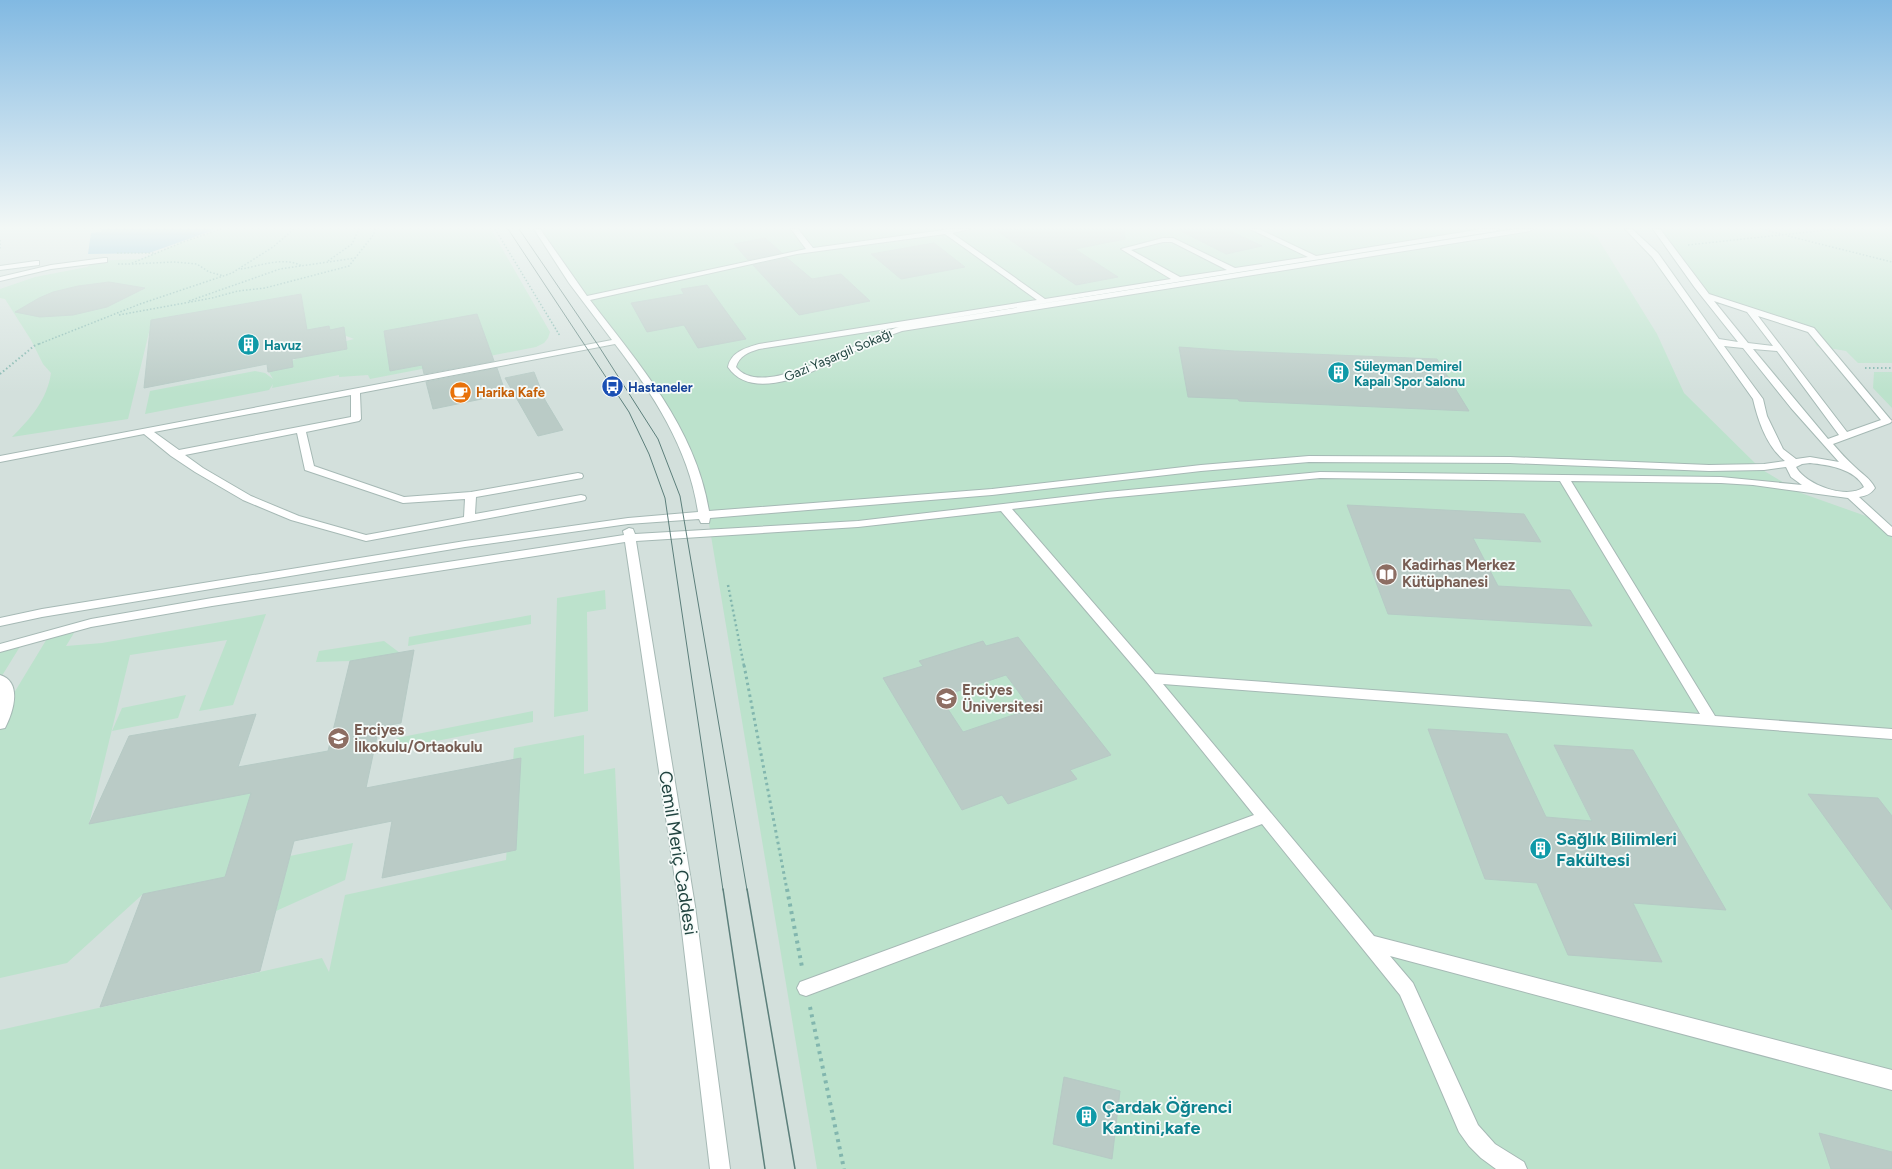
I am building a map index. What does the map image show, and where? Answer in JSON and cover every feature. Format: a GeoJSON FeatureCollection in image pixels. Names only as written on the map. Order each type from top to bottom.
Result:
{"type":"FeatureCollection","features":[{"type":"Feature","properties":{"kind":"street"},"geometry":{"type":"LineString","coordinates":[[576,284],[651,388],[684,447],[697,480],[707,532]]}},
{"type":"Feature","properties":{"kind":"street"},"geometry":{"type":"LineString","coordinates":[[586,298],[651,284]]}},
{"type":"Feature","properties":{"kind":"street"},"geometry":{"type":"LineString","coordinates":[[1019,284],[1043,301]]}},
{"type":"Feature","properties":{"kind":"street","name":"Gazi Yaşargil Sokağı"},"geometry":{"type":"LineString","coordinates":[[1156,284],[763,346],[742,353],[734,361],[732,367],[737,373],[753,380],[778,380],[796,375],[879,336],[900,329],[1186,284]]}},
{"type":"Feature","properties":{"kind":"street"},"geometry":{"type":"LineString","coordinates":[[1675,284],[1758,399],[1762,416],[1779,451],[1794,463]]}},
{"type":"Feature","properties":{"kind":"street"},"geometry":{"type":"LineString","coordinates":[[0,648],[98,622],[212,602],[629,538],[707,532],[858,524],[1197,486],[1320,475],[1563,477],[1737,481],[1851,495],[1861,495],[1867,492],[1870,488],[1868,483],[1826,443],[1697,284]]}},
{"type":"Feature","properties":{"kind":"street"},"geometry":{"type":"LineString","coordinates":[[1706,296],[1811,330],[1887,421],[1826,443]]}},
{"type":"Feature","properties":{"kind":"street"},"geometry":{"type":"LineString","coordinates":[[1750,310],[1844,436]]}},
{"type":"Feature","properties":{"kind":"street"},"geometry":{"type":"LineString","coordinates":[[1715,340],[1724,343],[1779,349]]}},
{"type":"Feature","properties":{"kind":"street"},"geometry":{"type":"LineString","coordinates":[[0,459],[618,341]]}},
{"type":"Feature","properties":{"kind":"street"},"geometry":{"type":"LineString","coordinates":[[175,454],[356,419],[355,391]]}},
{"type":"Feature","properties":{"kind":"street"},"geometry":{"type":"LineString","coordinates":[[301,430],[309,468],[403,500],[471,495],[578,476]]}},
{"type":"Feature","properties":{"kind":"street"},"geometry":{"type":"LineString","coordinates":[[146,431],[175,454],[227,487],[270,509],[329,529],[366,538],[581,498]]}},
{"type":"Feature","properties":{"kind":"street"},"geometry":{"type":"LineString","coordinates":[[0,622],[42,613],[387,557],[628,521],[992,492],[1194,469],[1309,459],[1510,460],[1709,468],[1764,467],[1800,461],[1821,461],[1855,472]]}},
{"type":"Feature","properties":{"kind":"street"},"geometry":{"type":"LineString","coordinates":[[1794,463],[1791,467],[1796,477],[1814,487],[1826,491]]}},
{"type":"Feature","properties":{"kind":"street"},"geometry":{"type":"LineString","coordinates":[[1563,477],[1712,721]]}},
{"type":"Feature","properties":{"kind":"street"},"geometry":{"type":"LineString","coordinates":[[469,519],[471,495]]}},
{"type":"Feature","properties":{"kind":"street"},"geometry":{"type":"LineString","coordinates":[[1851,495],[1892,533]]}},
{"type":"Feature","properties":{"kind":"street"},"geometry":{"type":"LineString","coordinates":[[1004,507],[1151,678],[1407,989],[1466,1125],[1473,1137],[1483,1148],[1499,1160],[1516,1169]]}},
{"type":"Feature","properties":{"kind":"street","name":"Cemil Meriç Caddesi"},"geometry":{"type":"LineString","coordinates":[[628,521],[629,538],[687,906],[720,1169]]}},
{"type":"Feature","properties":{"kind":"street"},"geometry":{"type":"LineString","coordinates":[[1151,678],[1892,734]]}},
{"type":"Feature","properties":{"kind":"street"},"geometry":{"type":"LineString","coordinates":[[0,680],[6,688],[8,696],[7,711],[0,724]]}},
{"type":"Feature","properties":{"kind":"street"},"geometry":{"type":"LineString","coordinates":[[806,988],[1265,817]]}},
{"type":"Feature","properties":{"kind":"street"},"geometry":{"type":"LineString","coordinates":[[1368,942],[1892,1080]]}},
{"type":"Feature","properties":{"kind":"path"},"geometry":{"type":"LineString","coordinates":[[0,374],[34,346],[114,316],[140,304],[201,284]]}},
{"type":"Feature","properties":{"kind":"path"},"geometry":{"type":"LineString","coordinates":[[179,304],[238,284]]}},
{"type":"Feature","properties":{"kind":"path"},"geometry":{"type":"LineString","coordinates":[[114,316],[282,284]]}},
{"type":"Feature","properties":{"kind":"path"},"geometry":{"type":"LineString","coordinates":[[528,284],[569,350]]}},
{"type":"Feature","properties":{"kind":"path"},"geometry":{"type":"LineString","coordinates":[[1842,368],[1892,368]]}},
{"type":"Feature","properties":{"kind":"path"},"geometry":{"type":"LineString","coordinates":[[728,585],[806,988],[844,1169]]}},
{"type":"Feature","properties":{"kind":"shaded area","name":"Erciyes Üniversitesi"},"geometry":{"type":"Polygon","coordinates":[[[0,284],[1892,284],[1892,1169],[0,1169],[0,284]]]}},
{"type":"Feature","properties":{"kind":"green space"},"geometry":{"type":"Polygon","coordinates":[[[16,284],[522,284],[550,332],[544,343],[536,347],[370,379],[368,375],[339,377],[339,375],[272,388],[273,384],[269,390],[145,414],[150,391],[255,371],[265,373],[273,379],[269,372],[300,357],[347,349],[346,341],[354,339],[330,330],[329,326],[293,333],[304,311],[301,294],[152,320],[128,419],[12,437],[32,416],[42,400],[49,383],[51,373],[43,364],[31,340],[5,299],[0,298],[0,289],[16,284]],[[477,315],[384,331],[391,371],[491,352],[477,315]]]}},
{"type":"Feature","properties":{"kind":"green space"},"geometry":{"type":"Polygon","coordinates":[[[575,284],[1626,284],[1657,334],[1684,393],[1761,469],[1801,493],[1877,520],[1892,533],[1892,1169],[817,1169],[706,506],[695,461],[652,383],[575,284]]]}},
{"type":"Feature","properties":{"kind":"green space"},"geometry":{"type":"Polygon","coordinates":[[[1696,284],[1892,284],[1892,363],[1858,363],[1846,351],[1817,346],[1807,329],[1709,296],[1696,284]]]}},
{"type":"Feature","properties":{"kind":"green space"},"geometry":{"type":"Polygon","coordinates":[[[1874,372],[1892,372],[1892,408],[1873,388],[1874,372]]]}},
{"type":"Feature","properties":{"kind":"green space"},"geometry":{"type":"Polygon","coordinates":[[[605,590],[606,609],[587,612],[588,711],[554,717],[557,598],[605,590]]]}},
{"type":"Feature","properties":{"kind":"green space"},"geometry":{"type":"Polygon","coordinates":[[[266,614],[233,705],[199,711],[227,640],[130,655],[89,824],[230,797],[236,781],[257,777],[225,877],[143,894],[67,963],[0,978],[0,716],[48,637],[74,633],[66,646],[102,643],[266,614]]]}},
{"type":"Feature","properties":{"kind":"green space"},"geometry":{"type":"Polygon","coordinates":[[[531,615],[531,624],[408,646],[409,637],[531,615]]]}},
{"type":"Feature","properties":{"kind":"green space"},"geometry":{"type":"Polygon","coordinates":[[[24,640],[0,679],[0,644],[24,640]]]}},
{"type":"Feature","properties":{"kind":"green space"},"geometry":{"type":"Polygon","coordinates":[[[384,641],[400,653],[350,661],[316,662],[319,651],[384,641]]]}},
{"type":"Feature","properties":{"kind":"green space"},"geometry":{"type":"Polygon","coordinates":[[[186,695],[178,718],[112,731],[122,708],[186,695]]]}},
{"type":"Feature","properties":{"kind":"green space"},"geometry":{"type":"Polygon","coordinates":[[[533,711],[533,722],[396,749],[397,738],[533,711]]]}},
{"type":"Feature","properties":{"kind":"green space"},"geometry":{"type":"Polygon","coordinates":[[[584,735],[584,774],[615,768],[634,1169],[0,1169],[0,1030],[322,958],[329,972],[345,895],[506,860],[514,748],[584,735]]]}},
{"type":"Feature","properties":{"kind":"green space"},"geometry":{"type":"Polygon","coordinates":[[[353,843],[345,880],[276,911],[290,856],[353,843]]]}},
{"type":"Feature","properties":{"kind":"building"},"geometry":{"type":"Polygon","coordinates":[[[97,284],[118,284],[145,288],[107,307],[73,315],[40,317],[15,312],[39,298],[53,292],[97,284]]]}},
{"type":"Feature","properties":{"kind":"building"},"geometry":{"type":"Polygon","coordinates":[[[770,284],[851,284],[870,301],[799,315],[770,284]]]}},
{"type":"Feature","properties":{"kind":"building"},"geometry":{"type":"Polygon","coordinates":[[[707,285],[746,339],[698,348],[684,325],[647,332],[631,303],[684,294],[681,289],[707,285]]]}},
{"type":"Feature","properties":{"kind":"building","name":"Havuz"},"geometry":{"type":"Polygon","coordinates":[[[301,294],[307,330],[329,326],[330,330],[344,327],[347,349],[292,359],[293,367],[268,372],[267,364],[144,388],[151,320],[301,294]]]}},
{"type":"Feature","properties":{"kind":"building"},"geometry":{"type":"Polygon","coordinates":[[[477,314],[494,361],[424,374],[422,365],[390,371],[384,331],[477,314]]]}},
{"type":"Feature","properties":{"kind":"building","name":"Süleyman Demirel Kapalı Spor Salonu"},"geometry":{"type":"Polygon","coordinates":[[[1179,347],[1234,351],[1437,359],[1469,411],[1239,401],[1238,399],[1188,397],[1179,347]]]}},
{"type":"Feature","properties":{"kind":"building"},"geometry":{"type":"Polygon","coordinates":[[[497,368],[506,394],[433,409],[426,382],[497,368]]]}},
{"type":"Feature","properties":{"kind":"building"},"geometry":{"type":"Polygon","coordinates":[[[534,372],[545,400],[563,430],[538,436],[505,378],[534,372]]]}},
{"type":"Feature","properties":{"kind":"building"},"geometry":{"type":"Polygon","coordinates":[[[1347,505],[1524,514],[1541,542],[1473,538],[1498,586],[1570,590],[1592,626],[1388,614],[1347,505]]]}},
{"type":"Feature","properties":{"kind":"building"},"geometry":{"type":"Polygon","coordinates":[[[1018,637],[1111,755],[1070,770],[1077,779],[1008,804],[1002,795],[962,810],[883,678],[923,666],[919,661],[983,641],[986,646],[1018,637]],[[1006,675],[940,697],[963,732],[1031,709],[1006,675]]]}},
{"type":"Feature","properties":{"kind":"building"},"geometry":{"type":"Polygon","coordinates":[[[414,650],[401,723],[379,727],[366,788],[521,758],[516,850],[382,878],[392,821],[294,841],[260,971],[100,1007],[143,894],[225,877],[251,793],[89,824],[129,736],[256,714],[238,767],[328,751],[350,661],[414,650]]]}},
{"type":"Feature","properties":{"kind":"building","name":"Sağlık Bilimleri Fakültesi"},"geometry":{"type":"Polygon","coordinates":[[[1428,729],[1507,734],[1546,817],[1592,821],[1554,745],[1633,750],[1726,910],[1633,903],[1662,962],[1568,955],[1537,883],[1485,879],[1428,729]]]}},
{"type":"Feature","properties":{"kind":"building"},"geometry":{"type":"Polygon","coordinates":[[[1808,794],[1878,798],[1892,816],[1892,910],[1808,794]]]}},
{"type":"Feature","properties":{"kind":"building","name":"Çardak Öğrenci Kantini,kafe"},"geometry":{"type":"Polygon","coordinates":[[[1064,1077],[1120,1091],[1112,1159],[1053,1144],[1064,1077]]]}},
{"type":"Feature","properties":{"kind":"building"},"geometry":{"type":"Polygon","coordinates":[[[1819,1133],[1892,1152],[1892,1169],[1831,1169],[1819,1133]]]}},
{"type":"Feature","properties":{"kind":"tram line"},"geometry":{"type":"LineString","coordinates":[[544,284],[629,412],[649,454],[665,498],[723,890]]}},
{"type":"Feature","properties":{"kind":"tram line"},"geometry":{"type":"LineString","coordinates":[[556,284],[598,345],[658,439],[680,496],[747,890]]}},
{"type":"Feature","properties":{"kind":"tram line"},"geometry":{"type":"LineString","coordinates":[[723,889],[765,1169]]}},
{"type":"Feature","properties":{"kind":"tram line"},"geometry":{"type":"LineString","coordinates":[[747,889],[795,1169]]}},
{"type":"Feature","properties":{"kind":"place","name":"Havuz"},"geometry":{"type":"Point","coordinates":[248,345]}},
{"type":"Feature","properties":{"kind":"place","name":"Süleyman Demirel Kapalı Spor Salonu"},"geometry":{"type":"Point","coordinates":[1339,373]}},
{"type":"Feature","properties":{"kind":"place","name":"Hastaneler"},"geometry":{"type":"Point","coordinates":[613,387]}},
{"type":"Feature","properties":{"kind":"place","name":"Harika Kafe"},"geometry":{"type":"Point","coordinates":[460,392]}},
{"type":"Feature","properties":{"kind":"place","name":"Kadirhas Merkez Kütüphanesi"},"geometry":{"type":"Point","coordinates":[1386,574]}},
{"type":"Feature","properties":{"kind":"place","name":"Erciyes Üniversitesi"},"geometry":{"type":"Point","coordinates":[946,699]}},
{"type":"Feature","properties":{"kind":"place","name":"Erciyes İlkokulu/Ortaokulu"},"geometry":{"type":"Point","coordinates":[339,739]}},
{"type":"Feature","properties":{"kind":"place","name":"Sağlık Bilimleri Fakültesi"},"geometry":{"type":"Point","coordinates":[1540,849]}},
{"type":"Feature","properties":{"kind":"place","name":"Çardak Öğrenci Kantini,kafe"},"geometry":{"type":"Point","coordinates":[1087,1117]}}]}
